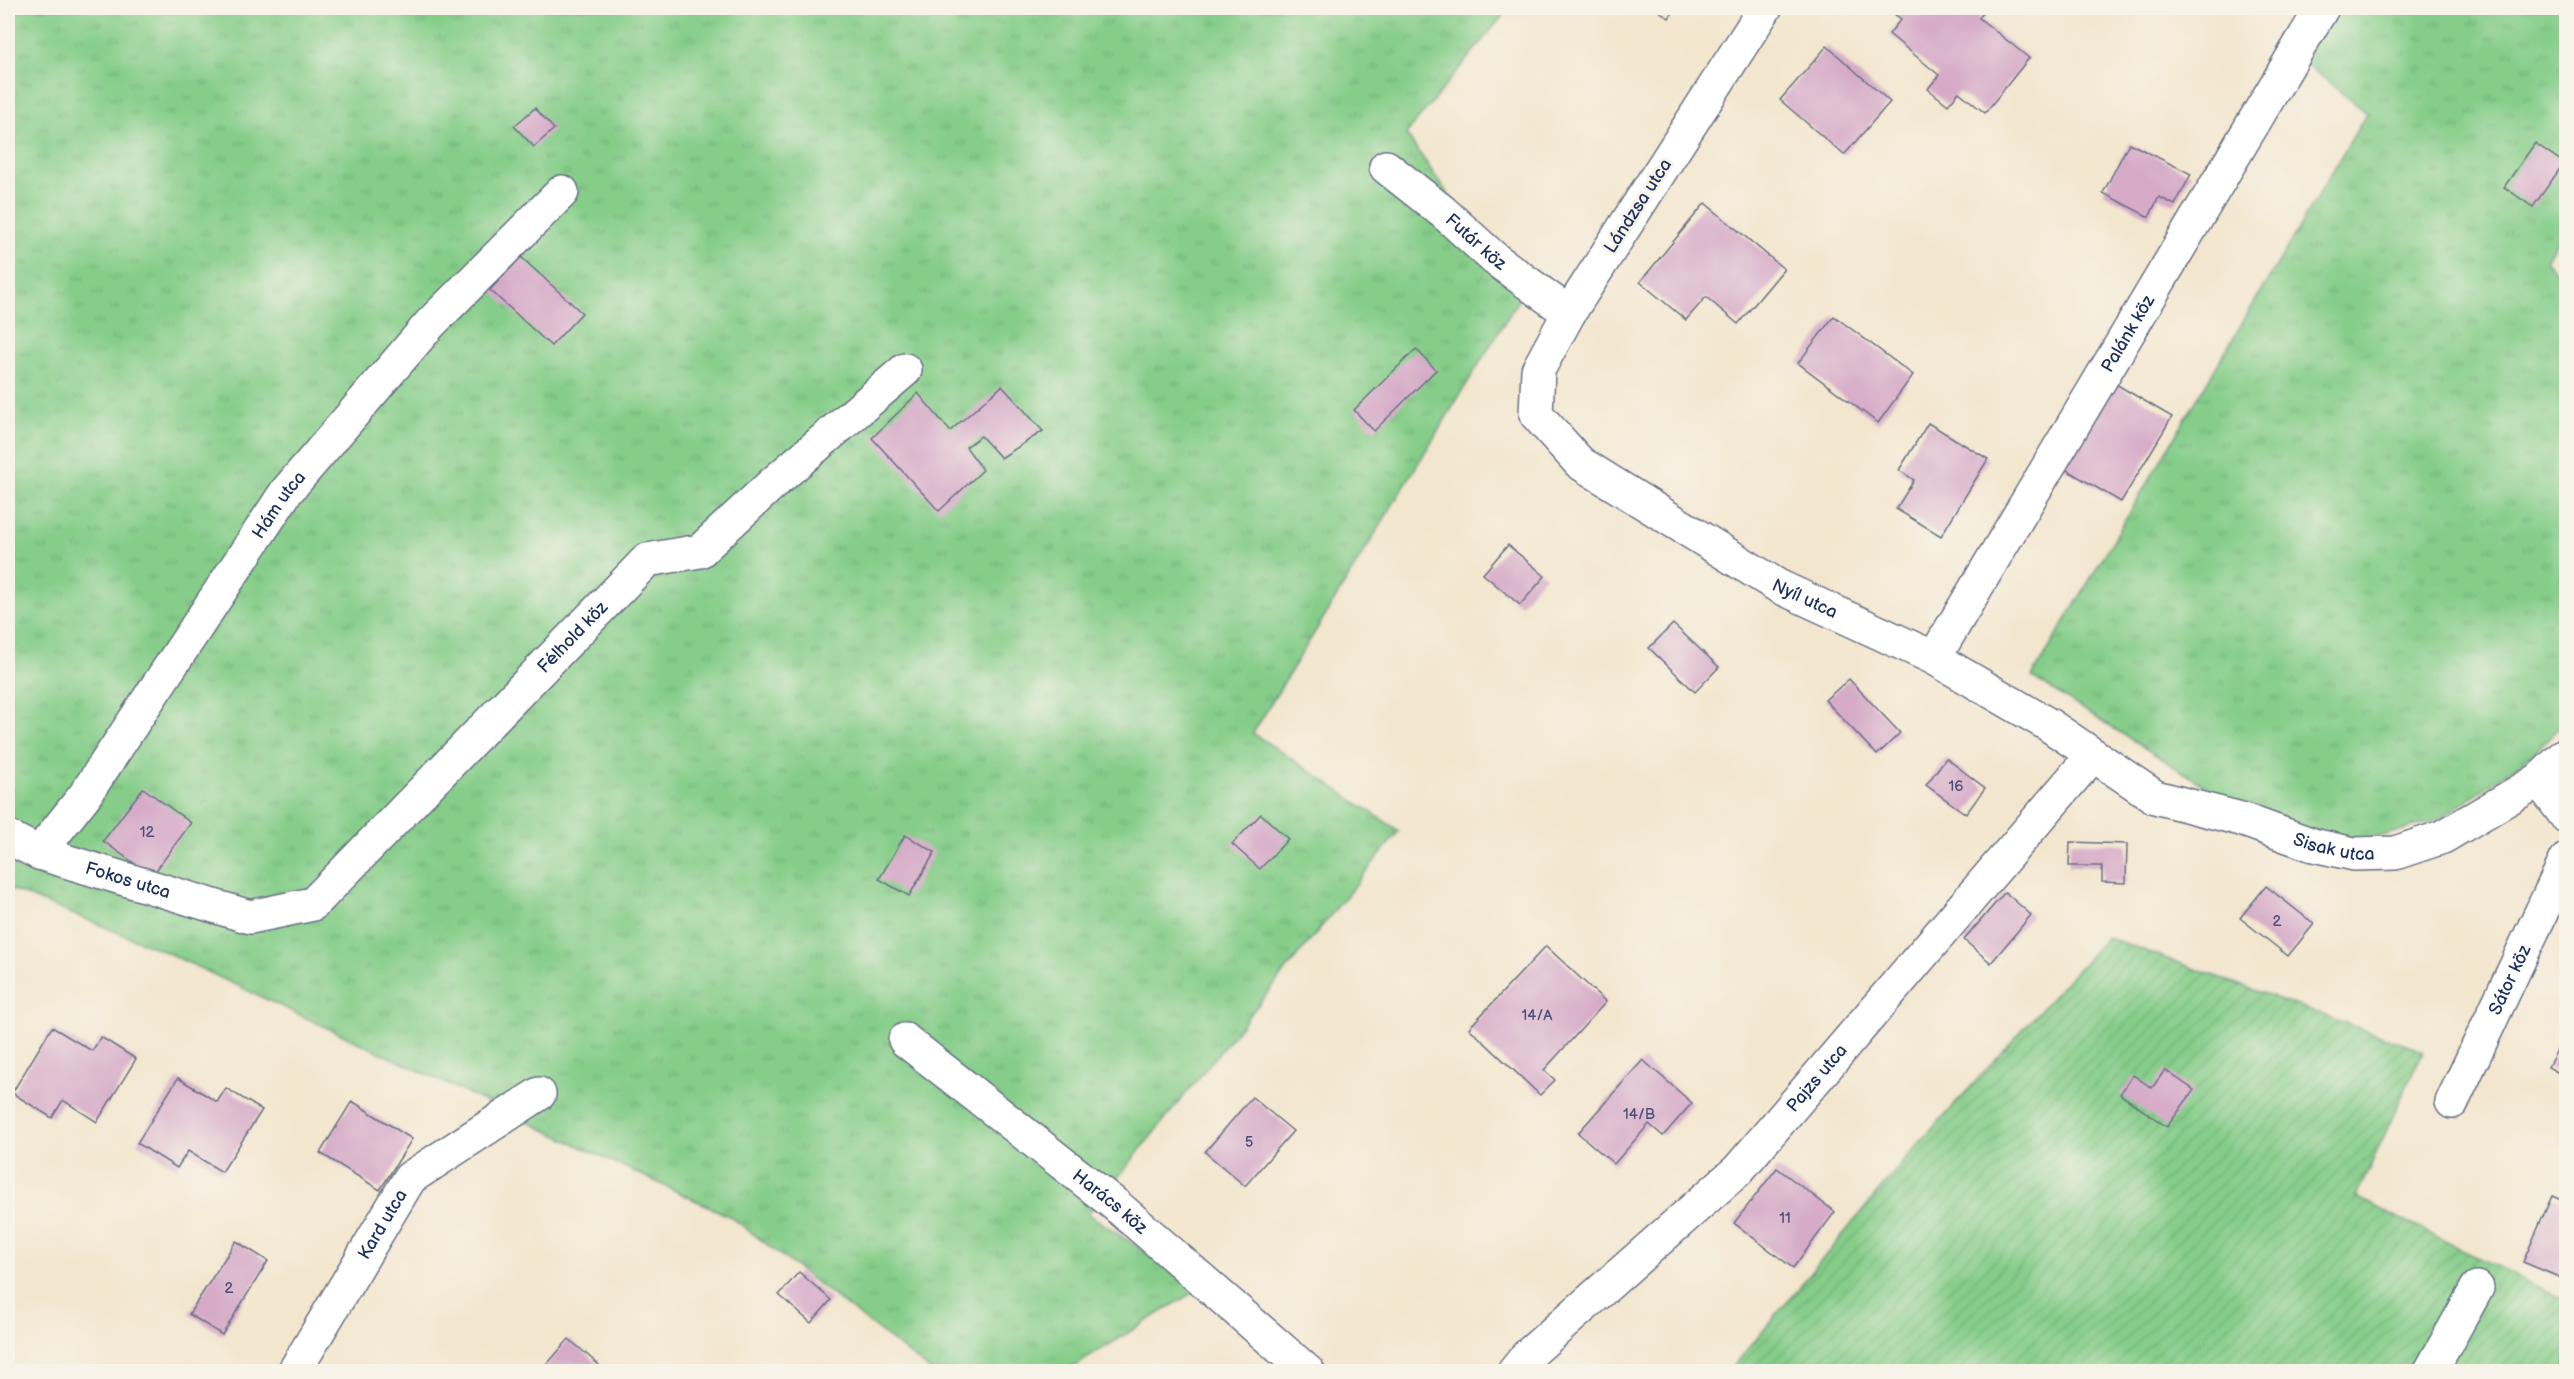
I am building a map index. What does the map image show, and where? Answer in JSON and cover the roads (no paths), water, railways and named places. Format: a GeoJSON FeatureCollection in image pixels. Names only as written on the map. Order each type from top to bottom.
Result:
{"type":"FeatureCollection","features":[{"type":"Feature","properties":{"kind":"street","name":"Lándzsa utca"},"geometry":{"type":"LineString","coordinates":[[1536,414],[1538,370],[1569,313],[1766,8]]}},
{"type":"Feature","properties":{"kind":"street","name":"Palánk köz"},"geometry":{"type":"LineString","coordinates":[[1934,658],[2322,8]]}},
{"type":"Feature","properties":{"kind":"street","name":"Futár köz"},"geometry":{"type":"LineString","coordinates":[[1386,167],[1443,212],[1495,259],[1569,313]]}},
{"type":"Feature","properties":{"kind":"street","name":"Hám utca"},"geometry":{"type":"LineString","coordinates":[[39,853],[85,795],[285,492],[430,324],[562,192]]}},
{"type":"Feature","properties":{"kind":"street","name":"Félhold köz"},"geometry":{"type":"LineString","coordinates":[[250,917],[313,904],[647,560],[700,551],[771,485],[905,370]]}},
{"type":"Feature","properties":{"kind":"street","name":"Nyíl utca"},"geometry":{"type":"LineString","coordinates":[[1536,414],[1580,463],[1778,586],[1934,658],[2016,705],[2092,756]]}},
{"type":"Feature","properties":{"kind":"street","name":"Sisak utca"},"geometry":{"type":"LineString","coordinates":[[2092,756],[2155,797],[2241,819],[2313,845],[2354,854],[2395,854],[2443,837],[2539,780],[2566,754]]}},
{"type":"Feature","properties":{"kind":"street","name":"Pajzs utca"},"geometry":{"type":"LineString","coordinates":[[1530,1366],[1738,1170],[2092,756]]}},
{"type":"Feature","properties":{"kind":"street"},"geometry":{"type":"LineString","coordinates":[[2539,780],[2566,816]]}},
{"type":"Feature","properties":{"kind":"street","name":"Fokos utca"},"geometry":{"type":"LineString","coordinates":[[8,837],[39,853],[250,917]]}},
{"type":"Feature","properties":{"kind":"street","name":"Sátor köz"},"geometry":{"type":"LineString","coordinates":[[2452,1102],[2566,860]]}},
{"type":"Feature","properties":{"kind":"street","name":"Harács köz"},"geometry":{"type":"LineString","coordinates":[[905,1040],[1117,1206],[1308,1371]]}},
{"type":"Feature","properties":{"kind":"street","name":"Kard utca"},"geometry":{"type":"LineString","coordinates":[[294,1371],[410,1178],[539,1094]]}},
{"type":"Feature","properties":{"kind":"street"},"geometry":{"type":"LineString","coordinates":[[2430,1371],[2477,1288]]}}]}
